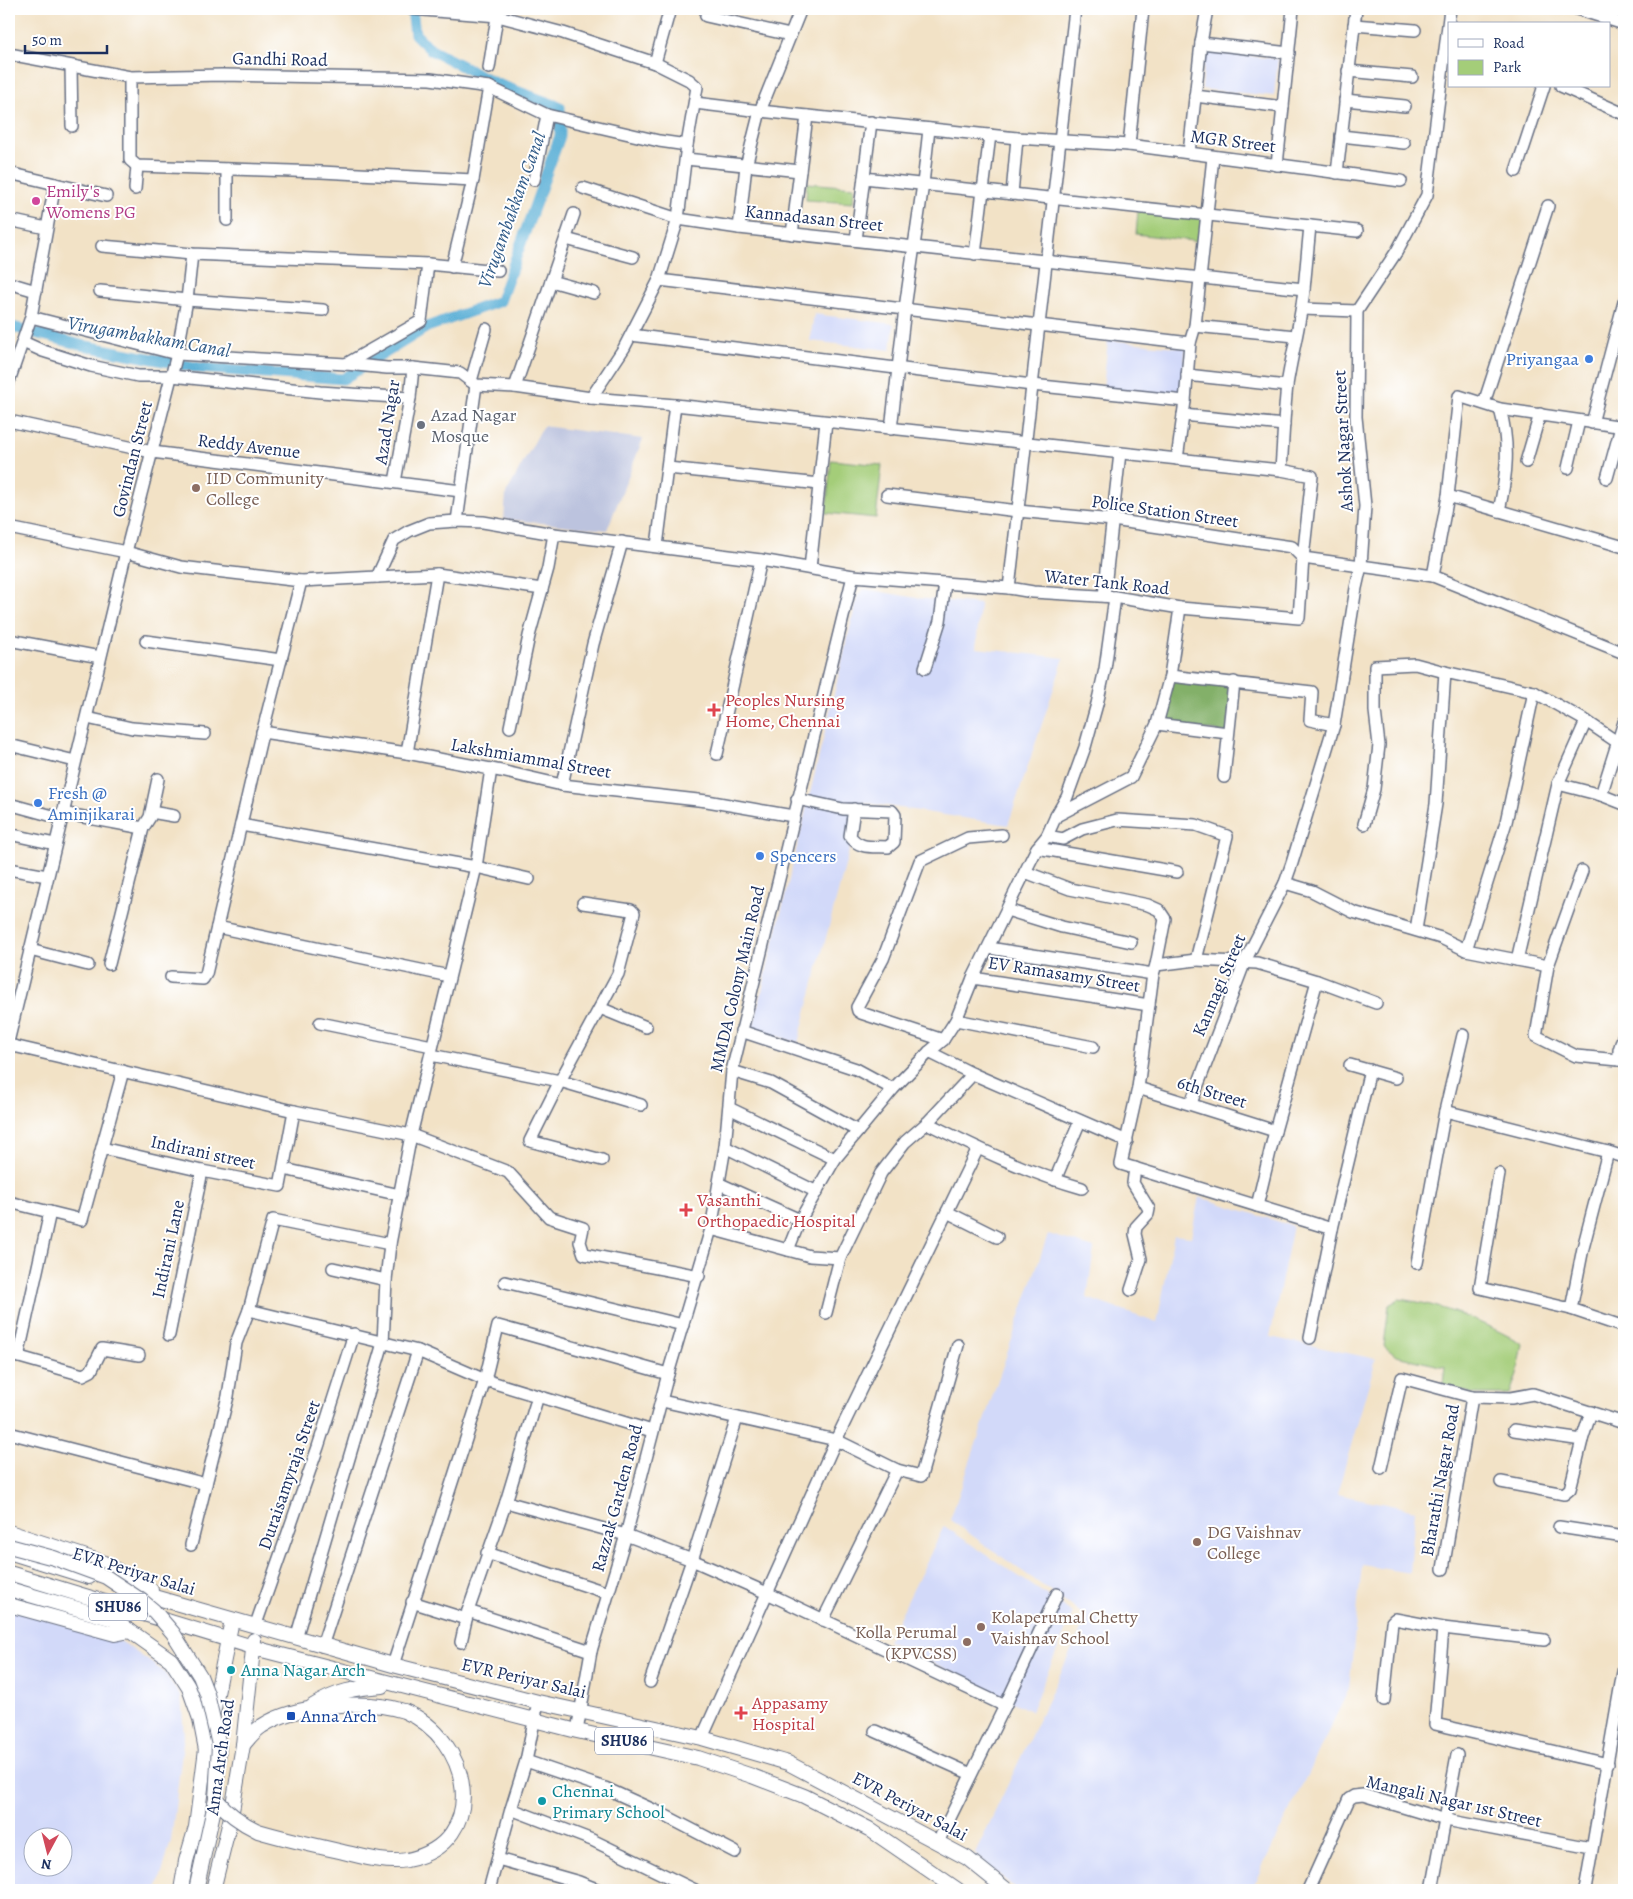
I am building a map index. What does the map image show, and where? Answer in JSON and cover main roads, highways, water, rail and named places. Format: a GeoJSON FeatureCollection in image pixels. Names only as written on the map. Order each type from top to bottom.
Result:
{"type":"FeatureCollection","features":[{"type":"Feature","properties":{"kind":"main road"},"geometry":{"type":"LineString","coordinates":[[9,1532],[102,1562],[174,1604]]}},
{"type":"Feature","properties":{"kind":"main road"},"geometry":{"type":"LineString","coordinates":[[9,1546],[54,1558],[106,1577],[154,1611],[173,1633],[200,1676],[216,1724],[219,1745],[216,1799],[196,1890]]}},
{"type":"Feature","properties":{"kind":"main road","name":"EVR Periyar Salai"},"geometry":{"type":"LineString","coordinates":[[9,1552],[174,1604],[322,1646],[538,1702],[702,1738],[788,1763],[967,1858],[1007,1890]]}},
{"type":"Feature","properties":{"kind":"main road","name":"EVR Periyar Salai"},"geometry":{"type":"LineString","coordinates":[[9,1573],[253,1648],[577,1731],[698,1758],[752,1776],[804,1796],[869,1829],[958,1890]]}},
{"type":"Feature","properties":{"kind":"main road"},"geometry":{"type":"LineString","coordinates":[[9,1589],[113,1619],[135,1612]]}},
{"type":"Feature","properties":{"kind":"main road"},"geometry":{"type":"LineString","coordinates":[[9,1605],[115,1634],[130,1630]]}},
{"type":"Feature","properties":{"kind":"main road","name":"Anna Arch Road"},"geometry":{"type":"LineString","coordinates":[[113,1619],[171,1660],[176,1667],[189,1688],[200,1719],[206,1750]]}},
{"type":"Feature","properties":{"kind":"main road","name":"Anna Arch Road"},"geometry":{"type":"LineString","coordinates":[[181,1890],[186,1861],[196,1827],[206,1750],[232,1620]]}},
{"type":"Feature","properties":{"kind":"main road","name":"Anna Arch Road"},"geometry":{"type":"LineString","coordinates":[[213,1890],[227,1834],[243,1745],[255,1627]]}},
{"type":"Feature","properties":{"kind":"main road"},"geometry":{"type":"LineString","coordinates":[[308,1709],[345,1690],[396,1685]]}},
{"type":"Feature","properties":{"kind":"main road"},"geometry":{"type":"LineString","coordinates":[[216,1799],[225,1810],[243,1825],[258,1831],[374,1859],[394,1862],[421,1856],[437,1848],[456,1826],[464,1801],[463,1783],[450,1750],[438,1733],[417,1716],[404,1710],[377,1705],[328,1706],[308,1709],[264,1725],[253,1732],[243,1745]]}},
{"type":"Feature","properties":{"kind":"main road"},"geometry":{"type":"LineString","coordinates":[[201,1787],[235,1792]]}},
{"type":"Feature","properties":{"kind":"main road"},"geometry":{"type":"LineString","coordinates":[[196,1827],[227,1834]]}},
{"type":"Feature","properties":{"kind":"waterway","name":"Virugambakkam Canal"},"geometry":{"type":"LineString","coordinates":[[9,326],[81,345],[200,368],[343,379],[427,327],[500,301],[560,136],[560,107],[497,84],[431,50],[415,34],[412,9]]}},
{"type":"Feature","properties":{"kind":"place","name":"Emily's Womens PG"},"geometry":{"type":"Point","coordinates":[36,201]}},
{"type":"Feature","properties":{"kind":"place","name":"Priyangaa"},"geometry":{"type":"Point","coordinates":[1589,359]}},
{"type":"Feature","properties":{"kind":"place","name":"Azad Nagar Mosque"},"geometry":{"type":"Point","coordinates":[421,425]}},
{"type":"Feature","properties":{"kind":"place","name":"IID Community College"},"geometry":{"type":"Point","coordinates":[196,488]}},
{"type":"Feature","properties":{"kind":"place","name":"Peoples Nursing Home, Chennai"},"geometry":{"type":"Point","coordinates":[714,710]}},
{"type":"Feature","properties":{"kind":"place","name":"Fresh @ Aminjikarai"},"geometry":{"type":"Point","coordinates":[38,803]}},
{"type":"Feature","properties":{"kind":"place","name":"Spencers"},"geometry":{"type":"Point","coordinates":[760,856]}},
{"type":"Feature","properties":{"kind":"place","name":"Vasanthi Orthopaedic Hospital"},"geometry":{"type":"Point","coordinates":[686,1210]}},
{"type":"Feature","properties":{"kind":"place","name":"DG Vaishnav College"},"geometry":{"type":"Point","coordinates":[1197,1542]}},
{"type":"Feature","properties":{"kind":"place","name":"Kolaperumal Chetty Vaishnav School"},"geometry":{"type":"Point","coordinates":[981,1627]}},
{"type":"Feature","properties":{"kind":"place","name":"Kolla Perumal (KPVCSS)"},"geometry":{"type":"Point","coordinates":[967,1642]}},
{"type":"Feature","properties":{"kind":"place","name":"Anna Nagar Arch"},"geometry":{"type":"Point","coordinates":[231,1670]}},
{"type":"Feature","properties":{"kind":"place","name":"Appasamy Hospital"},"geometry":{"type":"Point","coordinates":[741,1713]}},
{"type":"Feature","properties":{"kind":"place","name":"Anna Arch"},"geometry":{"type":"Point","coordinates":[291,1716]}},
{"type":"Feature","properties":{"kind":"place","name":"Chennai Primary School"},"geometry":{"type":"Point","coordinates":[542,1801]}}]}
